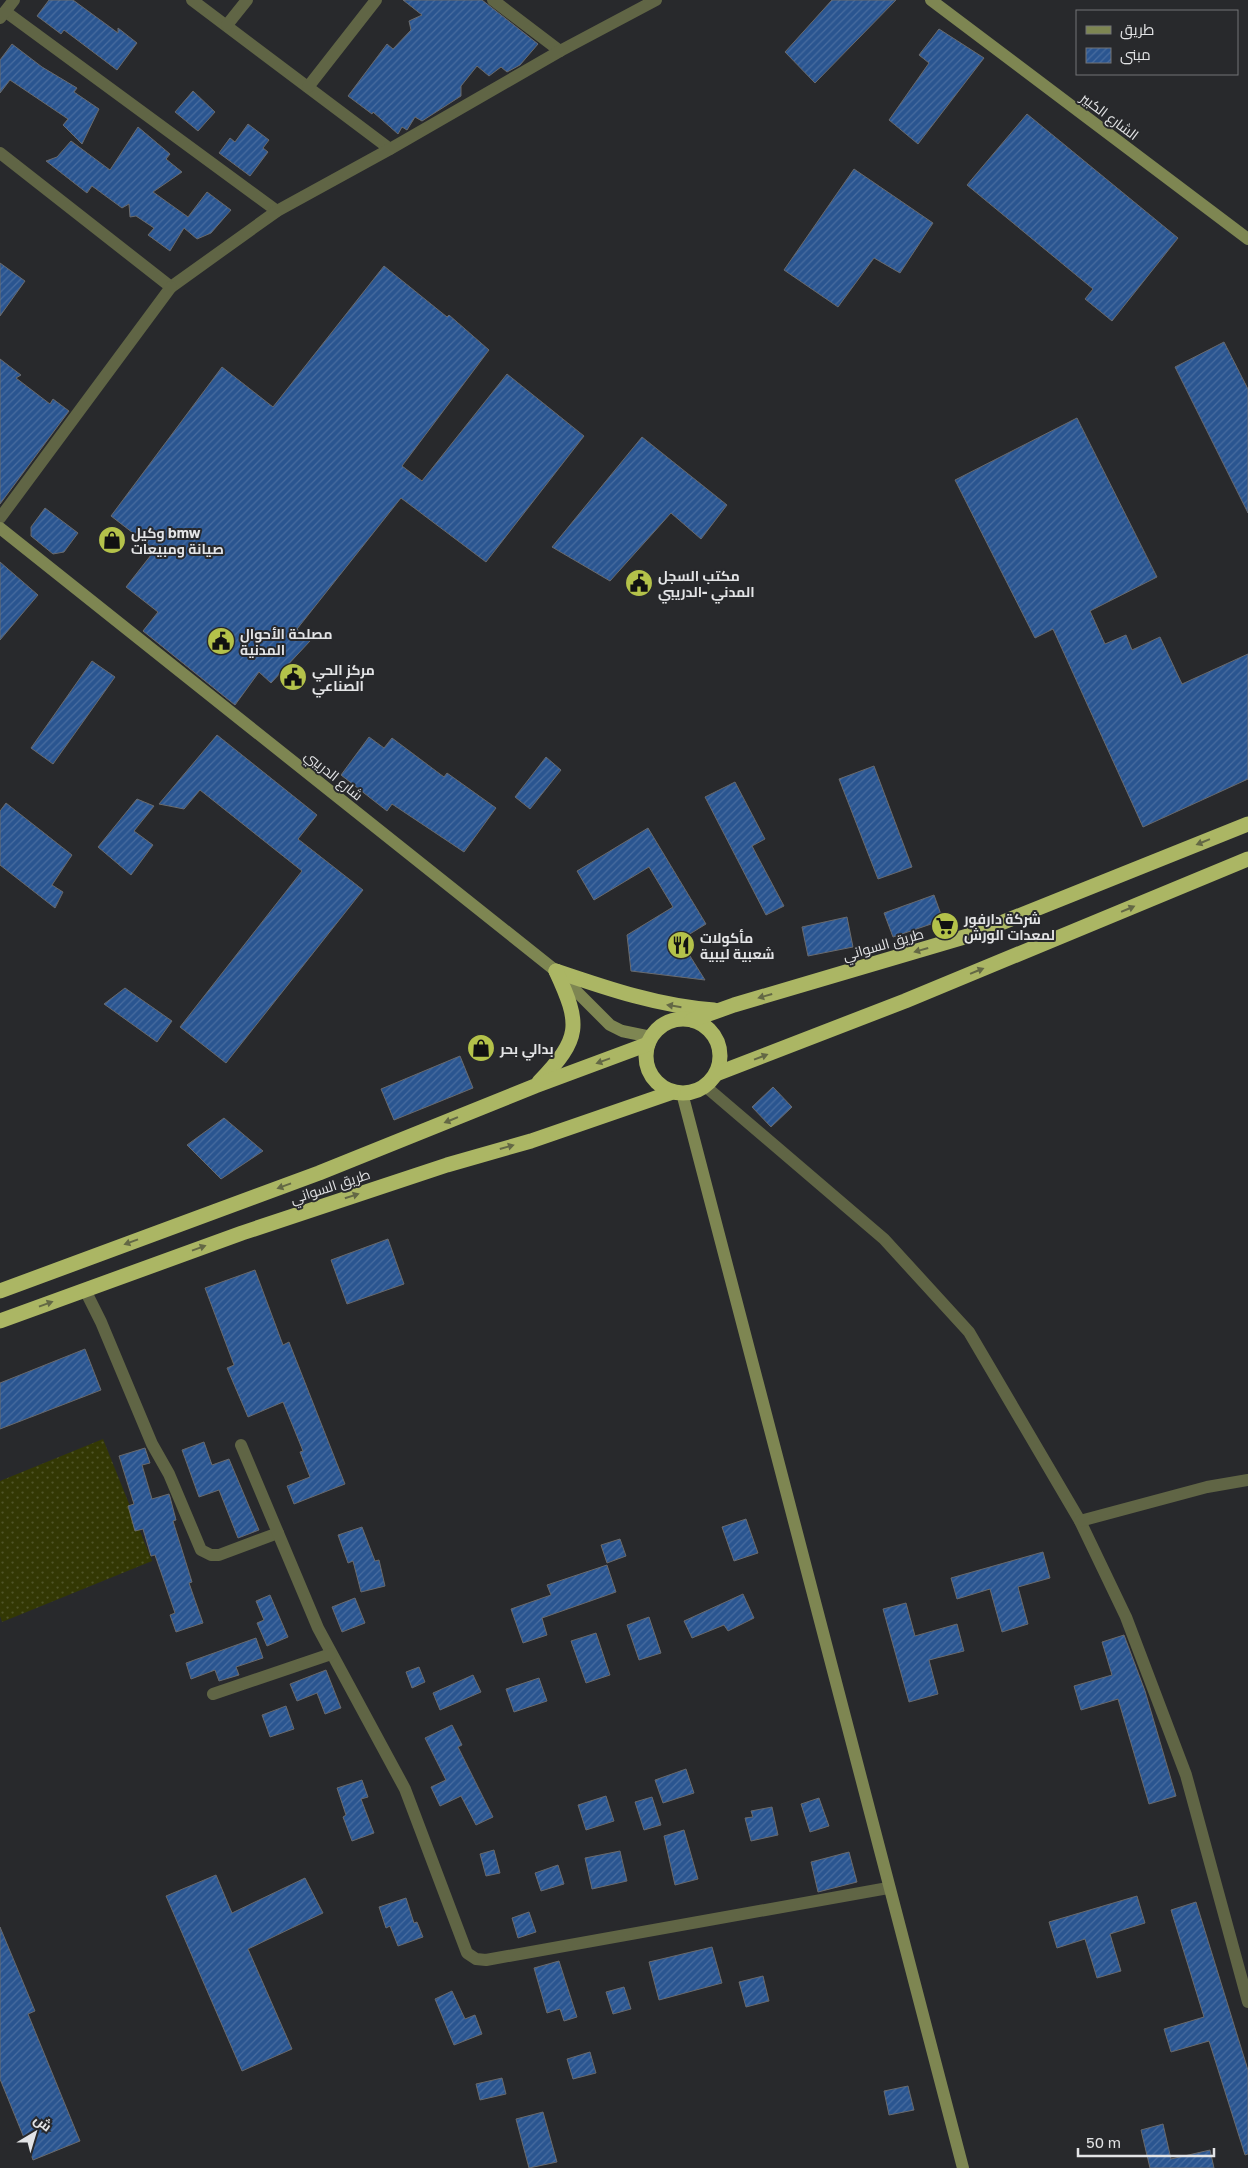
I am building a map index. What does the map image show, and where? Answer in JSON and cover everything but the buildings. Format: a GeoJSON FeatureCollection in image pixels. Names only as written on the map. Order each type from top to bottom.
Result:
{"type":"FeatureCollection","features":[{"type":"Feature","properties":{"kind":"highway","name":"طريق السواني"},"geometry":{"type":"LineString","coordinates":[[692,1020],[722,1011],[734,1005],[971,935],[1248,824]]}},
{"type":"Feature","properties":{"kind":"highway"},"geometry":{"type":"LineString","coordinates":[[716,1074],[914,997],[1248,859]]}},
{"type":"Feature","properties":{"kind":"highway"},"geometry":{"type":"LineString","coordinates":[[556,971],[664,1004],[722,1011]]}},
{"type":"Feature","properties":{"kind":"highway"},"geometry":{"type":"LineString","coordinates":[[535,1086],[558,1062],[567,1049],[572,1034],[574,1018],[571,1003],[556,971]]}},
{"type":"Feature","properties":{"kind":"highway"},"geometry":{"type":"LineString","coordinates":[[680,1019],[692,1020],[707,1028],[717,1042],[720,1058],[716,1074],[706,1086],[690,1093],[665,1088],[652,1077],[646,1061],[650,1041],[659,1028],[669,1022],[680,1019]]}},
{"type":"Feature","properties":{"kind":"highway","name":"طريق السواني"},"geometry":{"type":"LineString","coordinates":[[0,1290],[319,1173],[650,1041]]}},
{"type":"Feature","properties":{"kind":"highway","name":"طريق السواني"},"geometry":{"type":"LineString","coordinates":[[0,1321],[242,1233],[447,1165],[531,1141],[678,1092]]}},
{"type":"Feature","properties":{"kind":"street"},"geometry":{"type":"LineString","coordinates":[[14,0],[3,15],[277,211]]}},
{"type":"Feature","properties":{"kind":"street"},"geometry":{"type":"LineString","coordinates":[[192,0],[390,149]]}},
{"type":"Feature","properties":{"kind":"street"},"geometry":{"type":"LineString","coordinates":[[227,25],[247,0]]}},
{"type":"Feature","properties":{"kind":"street"},"geometry":{"type":"LineString","coordinates":[[308,87],[376,0]]}},
{"type":"Feature","properties":{"kind":"street"},"geometry":{"type":"LineString","coordinates":[[492,0],[560,51]]}},
{"type":"Feature","properties":{"kind":"street"},"geometry":{"type":"LineString","coordinates":[[0,518],[171,287],[277,211],[390,149],[560,51],[656,0]]}},
{"type":"Feature","properties":{"kind":"street","name":"الشارع الكبير"},"geometry":{"type":"LineString","coordinates":[[931,0],[1248,239]]}},
{"type":"Feature","properties":{"kind":"street"},"geometry":{"type":"LineString","coordinates":[[0,153],[171,287]]}},
{"type":"Feature","properties":{"kind":"street","name":"شارع الدريبي"},"geometry":{"type":"LineString","coordinates":[[0,528],[556,971],[610,1025],[650,1041]]}},
{"type":"Feature","properties":{"kind":"street"},"geometry":{"type":"LineString","coordinates":[[706,1086],[884,1239],[969,1332],[1080,1522],[1126,1617],[1186,1775],[1248,2002]]}},
{"type":"Feature","properties":{"kind":"street"},"geometry":{"type":"LineString","coordinates":[[678,1092],[963,2168]]}},
{"type":"Feature","properties":{"kind":"street"},"geometry":{"type":"LineString","coordinates":[[85,1290],[101,1322],[152,1444],[169,1474],[200,1550],[210,1555],[218,1554],[278,1533]]}},
{"type":"Feature","properties":{"kind":"street"},"geometry":{"type":"LineString","coordinates":[[241,1445],[331,1654],[365,1712],[405,1789],[467,1953],[476,1959],[486,1960],[888,1888]]}},
{"type":"Feature","properties":{"kind":"street"},"geometry":{"type":"LineString","coordinates":[[1080,1522],[1207,1487],[1248,1480]]}},
{"type":"Feature","properties":{"kind":"street"},"geometry":{"type":"LineString","coordinates":[[213,1694],[331,1654]]}},
{"type":"Feature","properties":{"kind":"green space"},"geometry":{"type":"Polygon","coordinates":[[[103,1439],[152,1561],[2,1622],[0,1616],[0,1481],[103,1439]]]}},
{"type":"Feature","properties":{"kind":"place","name":"وكيل bmw صيانة ومبيعات"},"geometry":{"type":"Point","coordinates":[112,540]}},
{"type":"Feature","properties":{"kind":"place","name":"مكتب السجل المدني -الدريبي"},"geometry":{"type":"Point","coordinates":[639,583]}},
{"type":"Feature","properties":{"kind":"place","name":"مصلحة الأحوال المدنية"},"geometry":{"type":"Point","coordinates":[221,641]}},
{"type":"Feature","properties":{"kind":"place","name":"مركز الحي الصناعي"},"geometry":{"type":"Point","coordinates":[293,677]}},
{"type":"Feature","properties":{"kind":"place","name":"شركة دارفور لمعدات الورش"},"geometry":{"type":"Point","coordinates":[945,926]}},
{"type":"Feature","properties":{"kind":"place","name":"مأكولات شعبية ليبية"},"geometry":{"type":"Point","coordinates":[681,945]}},
{"type":"Feature","properties":{"kind":"place","name":"بدالي بحر"},"geometry":{"type":"Point","coordinates":[481,1048]}}]}
